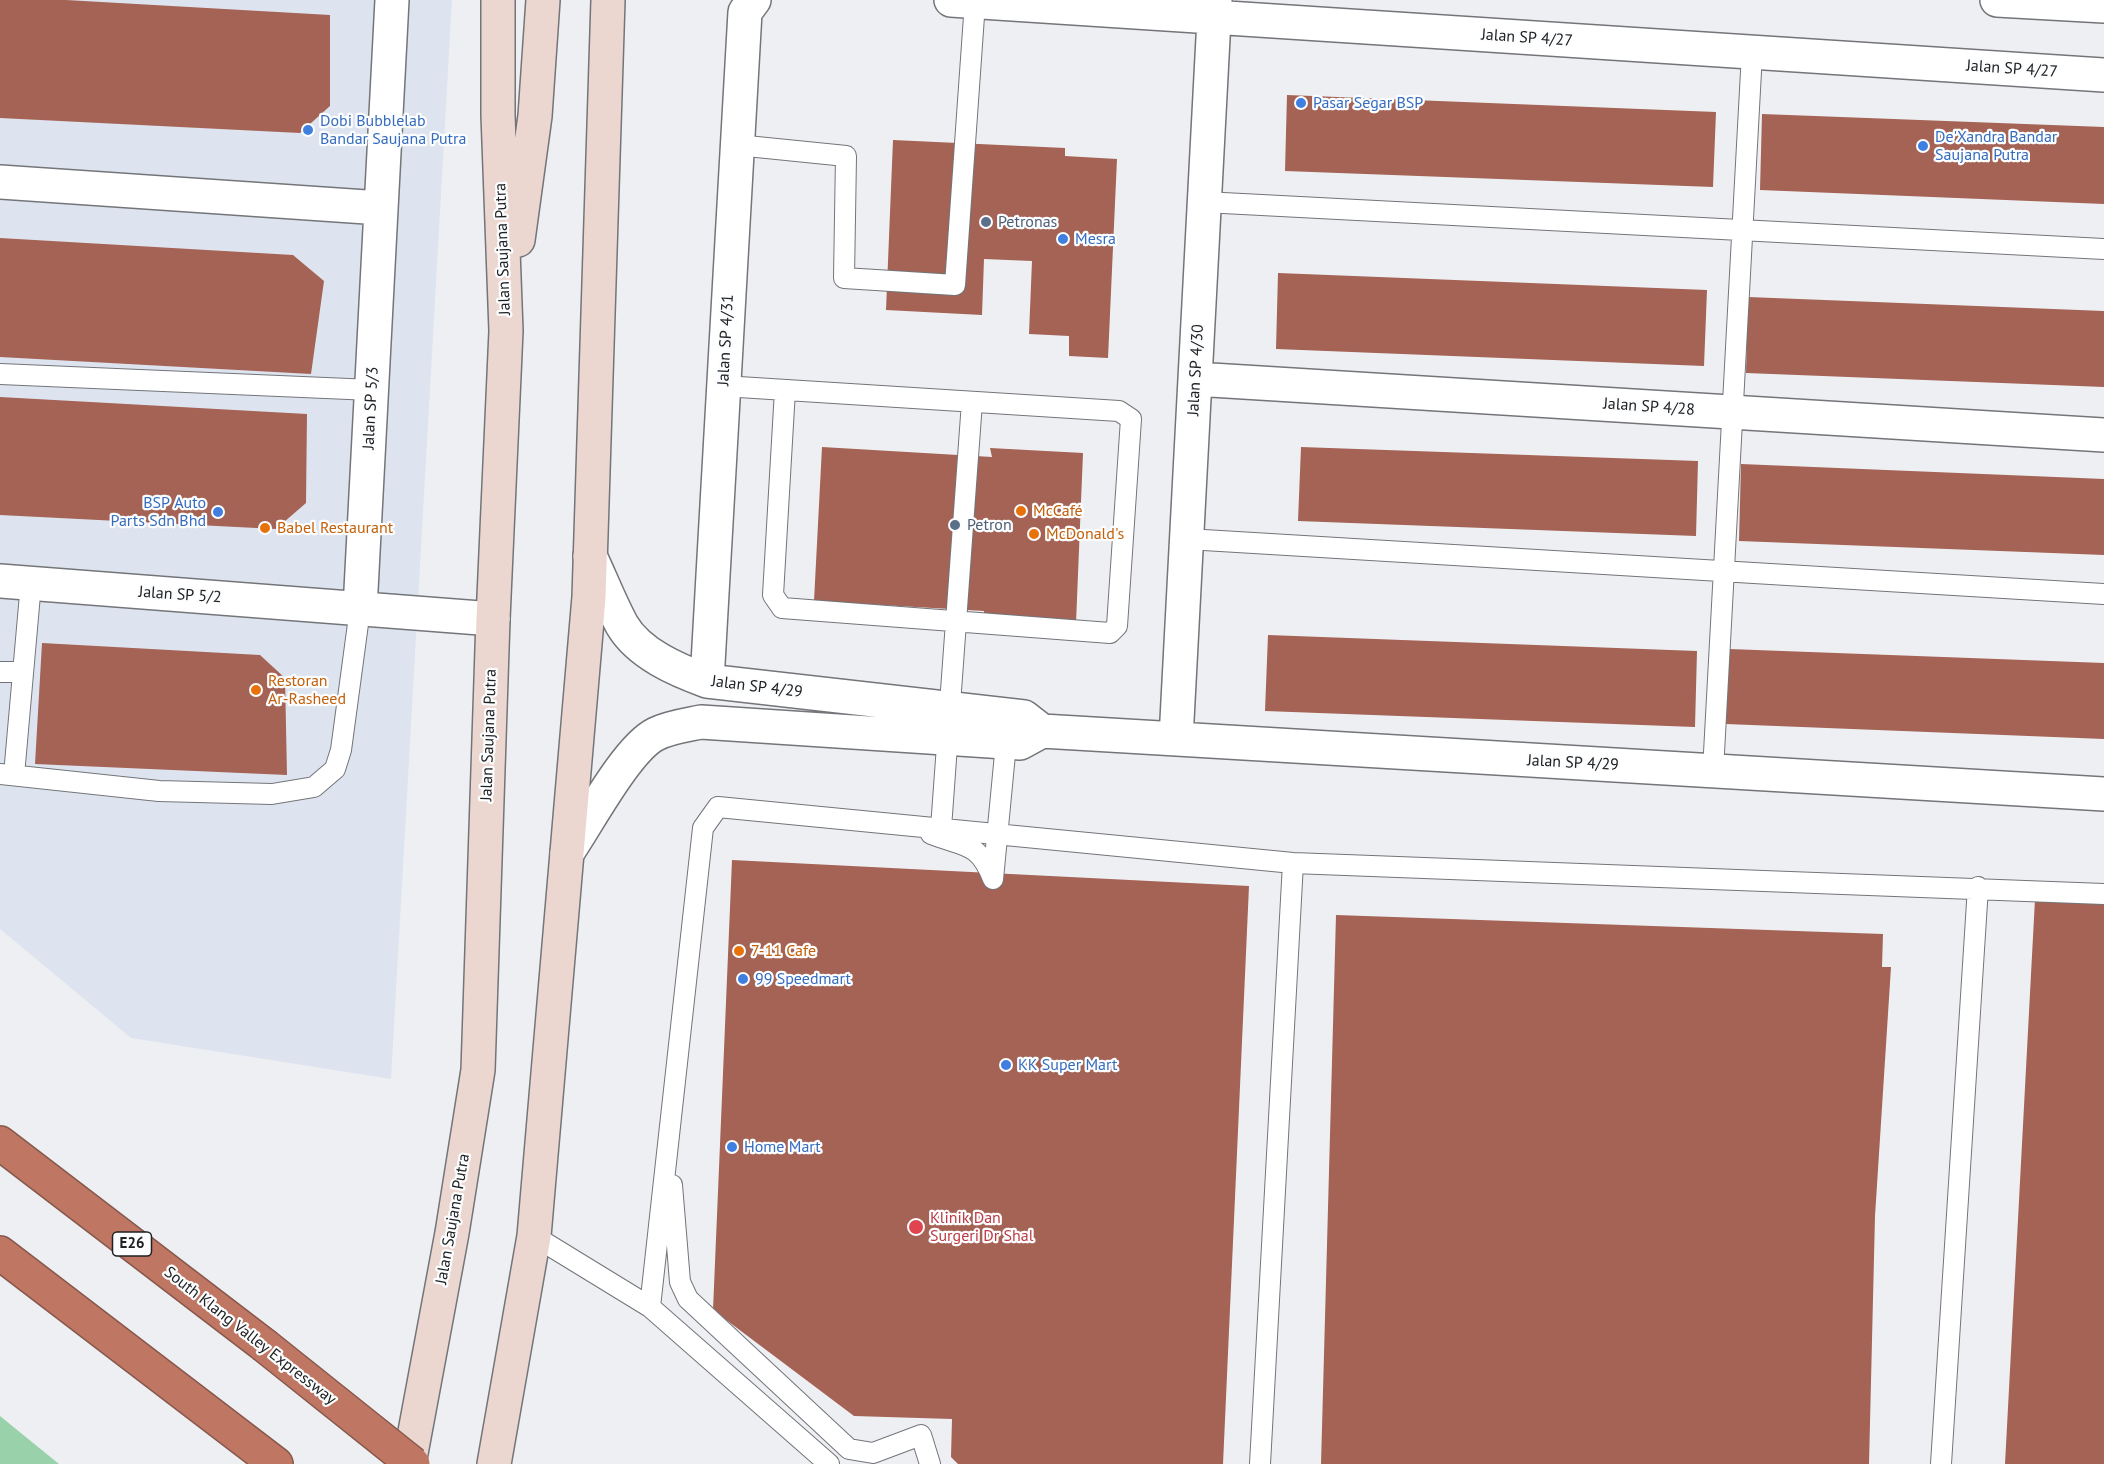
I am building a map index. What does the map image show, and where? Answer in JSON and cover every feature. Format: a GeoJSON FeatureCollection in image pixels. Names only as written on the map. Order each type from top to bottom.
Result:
{"type":"FeatureCollection","features":[{"type":"Feature","properties":{"kind":"highway","name":"South Klang Valley Expressway"},"geometry":{"type":"LineString","coordinates":[[0,1143],[264,1345],[411,1464]]}},
{"type":"Feature","properties":{"kind":"highway"},"geometry":{"type":"LineString","coordinates":[[0,1253],[276,1464]]}},
{"type":"Feature","properties":{"kind":"main road","name":"Jalan Saujana Putra"},"geometry":{"type":"LineString","coordinates":[[411,1464],[478,1070],[493,619],[506,331],[498,115],[498,0]]}},
{"type":"Feature","properties":{"kind":"main road"},"geometry":{"type":"LineString","coordinates":[[506,331],[535,116],[543,0]]}},
{"type":"Feature","properties":{"kind":"main road"},"geometry":{"type":"LineString","coordinates":[[494,1464],[534,1236],[567,853],[590,556],[606,119],[608,0]]}},
{"type":"Feature","properties":{"kind":"main road"},"geometry":{"type":"LineString","coordinates":[[606,119],[623,0]]}},
{"type":"Feature","properties":{"kind":"street","name":"Jalan SP 5/3"},"geometry":{"type":"LineString","coordinates":[[360,609],[392,0]]}},
{"type":"Feature","properties":{"kind":"street"},"geometry":{"type":"LineString","coordinates":[[1997,0],[2104,6]]}},
{"type":"Feature","properties":{"kind":"street","name":"Jalan SP 4/31"},"geometry":{"type":"LineString","coordinates":[[706,681],[745,12],[753,1]]}},
{"type":"Feature","properties":{"kind":"street","name":"Jalan SP 4/27"},"geometry":{"type":"LineString","coordinates":[[963,1],[1214,8],[1752,52],[2104,75]]}},
{"type":"Feature","properties":{"kind":"street","name":"Jalan SP 4/30"},"geometry":{"type":"LineString","coordinates":[[1176,739],[1214,8]]}},
{"type":"Feature","properties":{"kind":"street"},"geometry":{"type":"LineString","coordinates":[[0,182],[381,208]]}},
{"type":"Feature","properties":{"kind":"street","name":"Jalan SP 4/28"},"geometry":{"type":"LineString","coordinates":[[1195,379],[2104,435]]}},
{"type":"Feature","properties":{"kind":"street","name":"Jalan SP 4/29"},"geometry":{"type":"LineString","coordinates":[[590,556],[623,627],[649,652],[677,670],[706,681],[949,724]]}},
{"type":"Feature","properties":{"kind":"street","name":"Jalan SP 5/2"},"geometry":{"type":"LineString","coordinates":[[15,582],[493,619]]}},
{"type":"Feature","properties":{"kind":"street"},"geometry":{"type":"LineString","coordinates":[[567,853],[637,748],[656,734],[679,726],[701,722],[949,724],[1008,729]]}},
{"type":"Feature","properties":{"kind":"street","name":"Jalan SP 4/29"},"geometry":{"type":"LineString","coordinates":[[1008,729],[1020,743],[1042,731],[2104,794]]}},
{"type":"Feature","properties":{"kind":"lane"},"geometry":{"type":"LineString","coordinates":[[737,145],[846,156],[844,278],[955,285],[963,1]]}},
{"type":"Feature","properties":{"kind":"lane"},"geometry":{"type":"LineString","coordinates":[[1713,771],[1752,52]]}},
{"type":"Feature","properties":{"kind":"lane"},"geometry":{"type":"LineString","coordinates":[[1204,202],[2104,249]]}},
{"type":"Feature","properties":{"kind":"lane"},"geometry":{"type":"LineString","coordinates":[[0,374],[372,390]]}},
{"type":"Feature","properties":{"kind":"lane"},"geometry":{"type":"LineString","coordinates":[[723,386],[1119,411],[1131,419],[1118,626],[1110,633],[782,608],[773,595],[785,390]]}},
{"type":"Feature","properties":{"kind":"lane"},"geometry":{"type":"LineString","coordinates":[[941,828],[972,402]]}},
{"type":"Feature","properties":{"kind":"lane"},"geometry":{"type":"LineString","coordinates":[[1187,539],[2104,594]]}},
{"type":"Feature","properties":{"kind":"lane"},"geometry":{"type":"LineString","coordinates":[[15,582],[23,672],[7,774],[159,791],[273,794],[314,788],[335,769],[341,750],[360,609]]}},
{"type":"Feature","properties":{"kind":"lane"},"geometry":{"type":"LineString","coordinates":[[0,672],[23,672]]}},
{"type":"Feature","properties":{"kind":"lane"},"geometry":{"type":"LineString","coordinates":[[909,825],[976,850],[985,858],[993,879],[1008,729]]}},
{"type":"Feature","properties":{"kind":"lane"},"geometry":{"type":"LineString","coordinates":[[650,1307],[703,828],[718,807],[1293,862],[1978,887],[2104,894]]}},
{"type":"Feature","properties":{"kind":"lane"},"geometry":{"type":"LineString","coordinates":[[1260,1464],[1293,862]]}},
{"type":"Feature","properties":{"kind":"lane"},"geometry":{"type":"LineString","coordinates":[[1941,1464],[1978,887]]}},
{"type":"Feature","properties":{"kind":"lane"},"geometry":{"type":"LineString","coordinates":[[669,1143],[680,1282],[688,1299],[849,1449],[873,1453],[921,1435],[930,1464]]}},
{"type":"Feature","properties":{"kind":"lane"},"geometry":{"type":"LineString","coordinates":[[534,1236],[650,1307],[829,1464]]}},
{"type":"Feature","properties":{"kind":"shaded area"},"geometry":{"type":"Polygon","coordinates":[[[0,0],[452,0],[391,1079],[131,1038],[0,929],[0,0]]]}},
{"type":"Feature","properties":{"kind":"green space"},"geometry":{"type":"Polygon","coordinates":[[[0,1416],[59,1464],[0,1464],[0,1416]]]}},
{"type":"Feature","properties":{"kind":"building"},"geometry":{"type":"Polygon","coordinates":[[[0,0],[66,0],[330,15],[330,106],[300,133],[0,118],[0,0]]]}},
{"type":"Feature","properties":{"kind":"building"},"geometry":{"type":"Polygon","coordinates":[[[1287,95],[1716,112],[1713,187],[1285,171],[1287,95]]]}},
{"type":"Feature","properties":{"kind":"building"},"geometry":{"type":"Polygon","coordinates":[[[1762,114],[2104,127],[2104,204],[1760,190],[1762,114]]]}},
{"type":"Feature","properties":{"kind":"building"},"geometry":{"type":"Polygon","coordinates":[[[893,140],[1065,148],[1065,156],[1117,159],[1108,358],[1069,356],[1069,336],[1029,334],[1032,261],[984,259],[982,315],[886,310],[893,140]]]}},
{"type":"Feature","properties":{"kind":"building"},"geometry":{"type":"Polygon","coordinates":[[[0,238],[293,255],[324,281],[311,374],[0,357],[0,238]]]}},
{"type":"Feature","properties":{"kind":"building"},"geometry":{"type":"Polygon","coordinates":[[[1278,273],[1707,290],[1704,366],[1276,349],[1278,273]]]}},
{"type":"Feature","properties":{"kind":"building"},"geometry":{"type":"Polygon","coordinates":[[[1748,297],[2104,311],[2104,387],[1746,373],[1748,297]]]}},
{"type":"Feature","properties":{"kind":"building"},"geometry":{"type":"Polygon","coordinates":[[[0,397],[307,414],[306,503],[276,529],[0,515],[0,397]]]}},
{"type":"Feature","properties":{"kind":"building"},"geometry":{"type":"Polygon","coordinates":[[[822,447],[992,457],[990,448],[1083,453],[1076,623],[984,619],[984,611],[814,601],[822,447]]]}},
{"type":"Feature","properties":{"kind":"building"},"geometry":{"type":"Polygon","coordinates":[[[1301,447],[1698,461],[1696,536],[1298,521],[1301,447]]]}},
{"type":"Feature","properties":{"kind":"building"},"geometry":{"type":"Polygon","coordinates":[[[1741,464],[2104,479],[2104,555],[1739,541],[1741,464]]]}},
{"type":"Feature","properties":{"kind":"building"},"geometry":{"type":"Polygon","coordinates":[[[1268,635],[1697,651],[1695,727],[1265,711],[1268,635]]]}},
{"type":"Feature","properties":{"kind":"building"},"geometry":{"type":"Polygon","coordinates":[[[42,643],[260,655],[285,678],[287,775],[35,764],[42,643]]]}},
{"type":"Feature","properties":{"kind":"building"},"geometry":{"type":"Polygon","coordinates":[[[1729,649],[2104,663],[2104,739],[1726,724],[1729,649]]]}},
{"type":"Feature","properties":{"kind":"building"},"geometry":{"type":"Polygon","coordinates":[[[732,860],[1249,886],[1223,1464],[958,1464],[951,1457],[952,1419],[854,1416],[713,1310],[732,860]]]}},
{"type":"Feature","properties":{"kind":"building"},"geometry":{"type":"Polygon","coordinates":[[[2035,899],[2104,903],[2104,1464],[2005,1464],[2035,899]]]}},
{"type":"Feature","properties":{"kind":"building"},"geometry":{"type":"Polygon","coordinates":[[[1336,915],[1883,934],[1882,967],[1891,967],[1875,1216],[1869,1464],[1321,1464],[1336,915]]]}},
{"type":"Feature","properties":{"kind":"place","name":"Pasar Segar BSP"},"geometry":{"type":"Point","coordinates":[1301,103]}},
{"type":"Feature","properties":{"kind":"place","name":"Dobi Bubblelab Bandar Saujana Putra"},"geometry":{"type":"Point","coordinates":[308,130]}},
{"type":"Feature","properties":{"kind":"place","name":"De'Xandra Bandar Saujana Putra"},"geometry":{"type":"Point","coordinates":[1923,146]}},
{"type":"Feature","properties":{"kind":"place","name":"Petronas"},"geometry":{"type":"Point","coordinates":[986,222]}},
{"type":"Feature","properties":{"kind":"place","name":"Mesra"},"geometry":{"type":"Point","coordinates":[1063,239]}},
{"type":"Feature","properties":{"kind":"place","name":"McCafé"},"geometry":{"type":"Point","coordinates":[1021,511]}},
{"type":"Feature","properties":{"kind":"place","name":"BSP Auto Parts Sdn Bhd"},"geometry":{"type":"Point","coordinates":[218,512]}},
{"type":"Feature","properties":{"kind":"place","name":"Petron"},"geometry":{"type":"Point","coordinates":[955,525]}},
{"type":"Feature","properties":{"kind":"place","name":"Babel Restaurant"},"geometry":{"type":"Point","coordinates":[265,528]}},
{"type":"Feature","properties":{"kind":"place","name":"McDonald's"},"geometry":{"type":"Point","coordinates":[1034,534]}},
{"type":"Feature","properties":{"kind":"place","name":"Restoran Ar-Rasheed"},"geometry":{"type":"Point","coordinates":[256,690]}},
{"type":"Feature","properties":{"kind":"place","name":"7-11 Cafe"},"geometry":{"type":"Point","coordinates":[739,951]}},
{"type":"Feature","properties":{"kind":"place","name":"99 Speedmart"},"geometry":{"type":"Point","coordinates":[743,979]}},
{"type":"Feature","properties":{"kind":"place","name":"KK Super Mart"},"geometry":{"type":"Point","coordinates":[1006,1065]}},
{"type":"Feature","properties":{"kind":"place","name":"Home Mart"},"geometry":{"type":"Point","coordinates":[732,1147]}},
{"type":"Feature","properties":{"kind":"place","name":"Klinik Dan Surgeri Dr Shal"},"geometry":{"type":"Point","coordinates":[916,1227]}}]}
